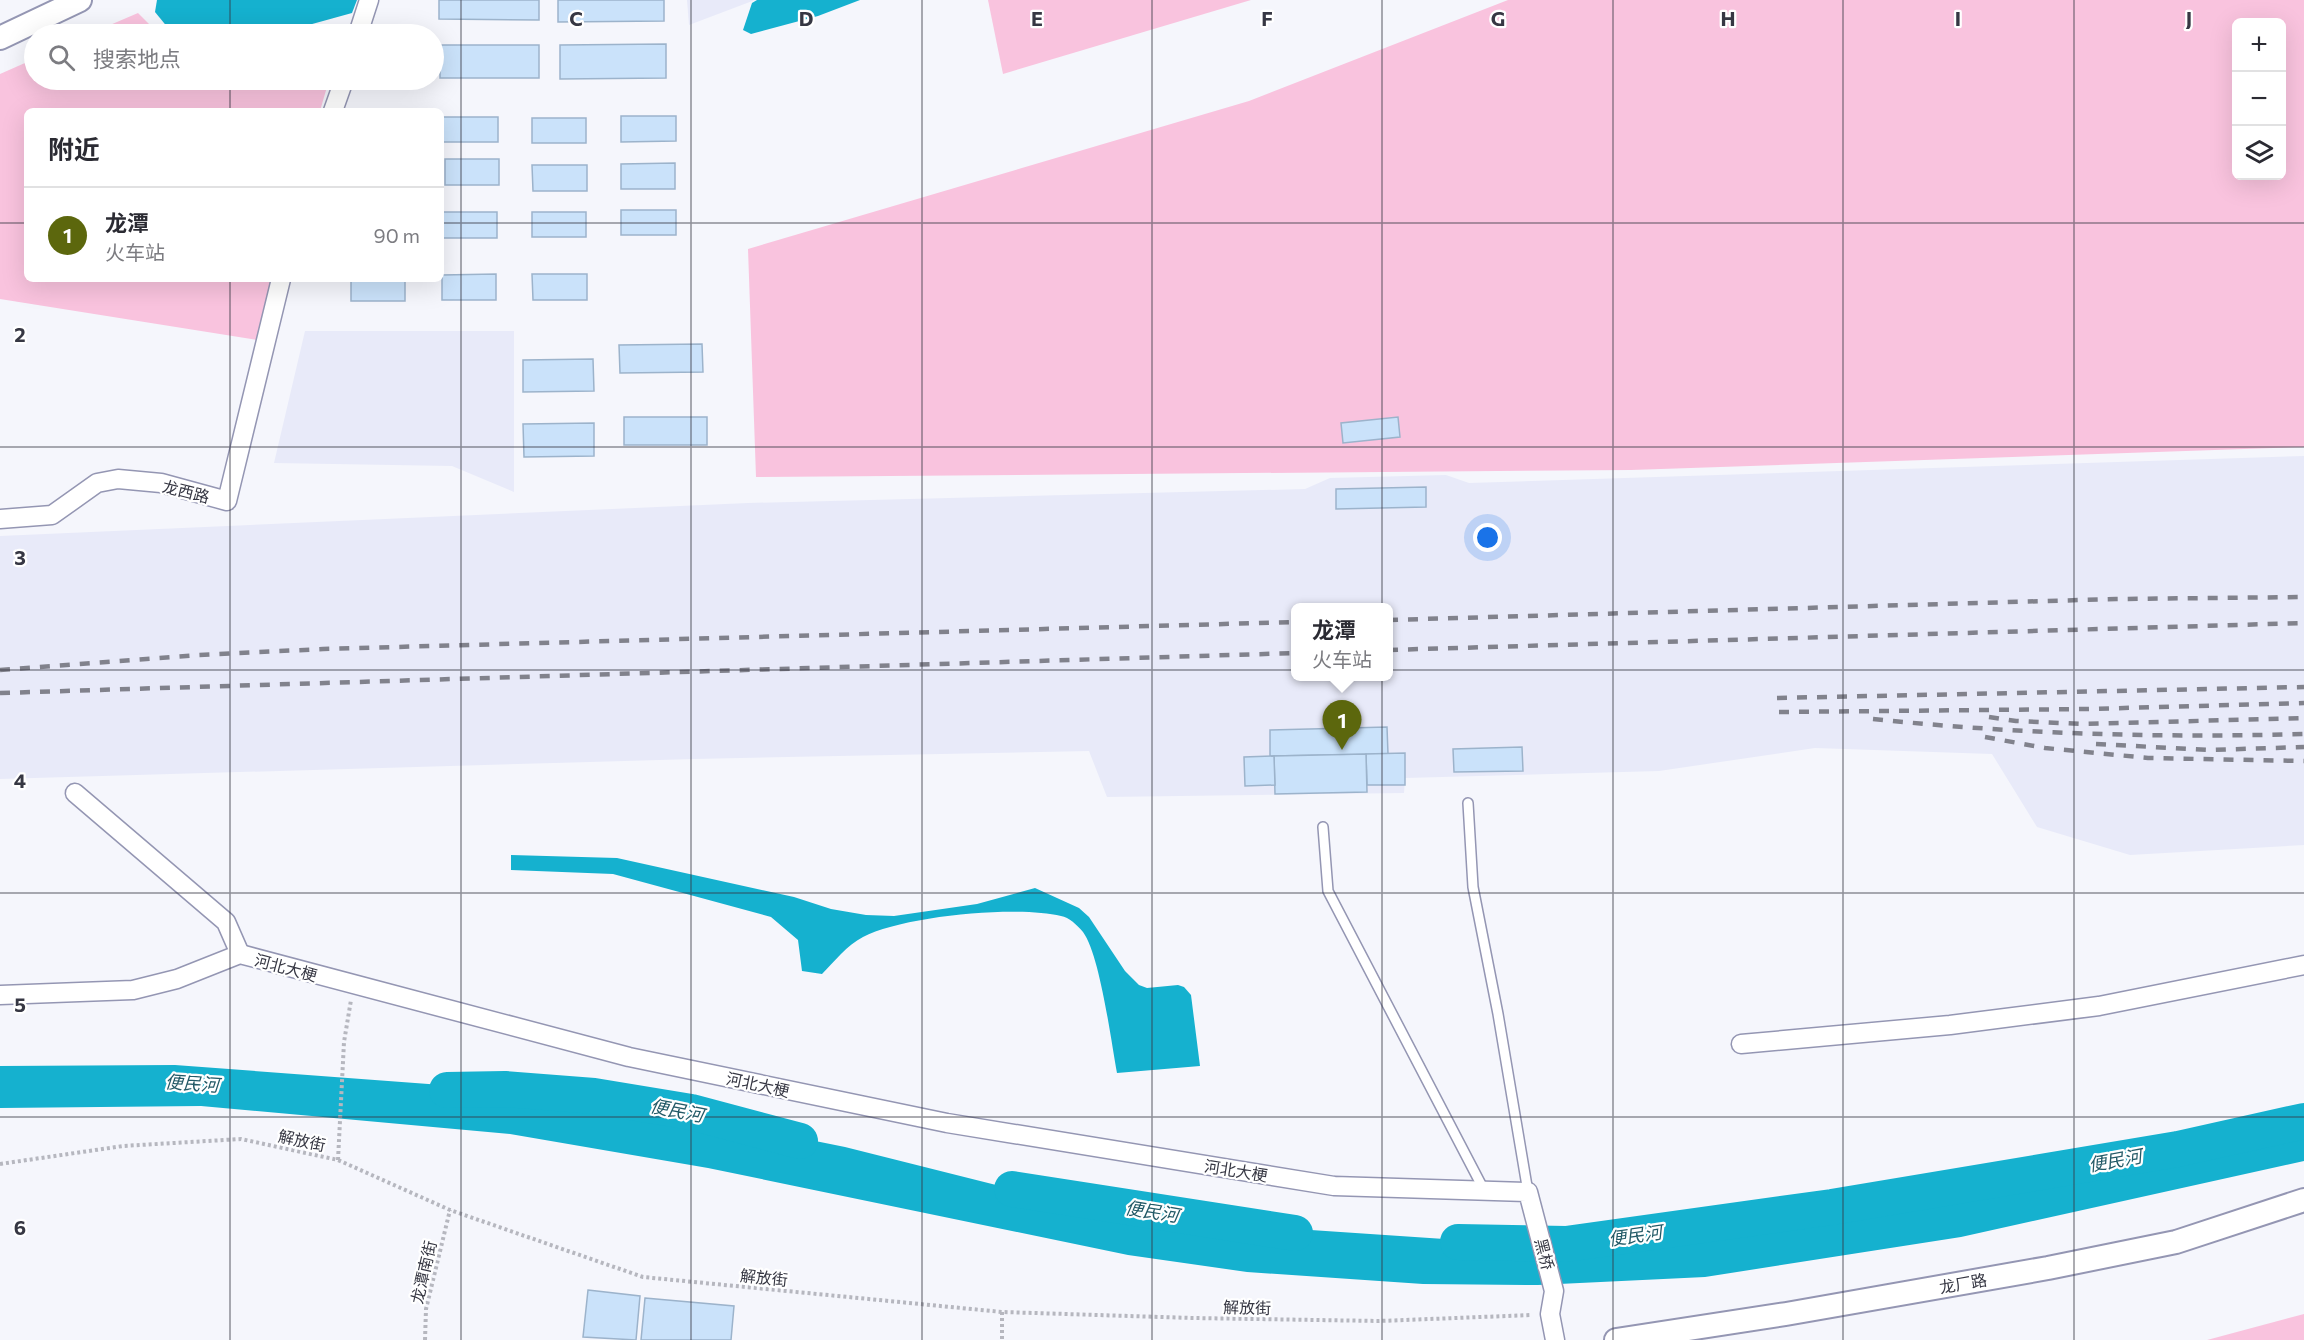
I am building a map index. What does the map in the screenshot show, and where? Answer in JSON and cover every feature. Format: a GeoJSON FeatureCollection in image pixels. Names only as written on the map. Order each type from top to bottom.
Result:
{"type":"FeatureCollection","features":[{"type":"Feature","properties":{"kind":"street"},"geometry":{"type":"LineString","coordinates":[[29,24],[80,0]]}},
{"type":"Feature","properties":{"kind":"street"},"geometry":{"type":"LineString","coordinates":[[361,24],[369,0]]}},
{"type":"Feature","properties":{"kind":"street"},"geometry":{"type":"LineString","coordinates":[[0,38],[24,27]]}},
{"type":"Feature","properties":{"kind":"street"},"geometry":{"type":"LineString","coordinates":[[334,108],[340,90]]}},
{"type":"Feature","properties":{"kind":"street","name":"龙西路"},"geometry":{"type":"LineString","coordinates":[[0,519],[52,515],[97,483],[117,479],[160,483],[227,501],[280,282]]}},
{"type":"Feature","properties":{"kind":"street"},"geometry":{"type":"LineString","coordinates":[[75,794],[226,922],[240,954]]}},
{"type":"Feature","properties":{"kind":"street","name":"河北大梗"},"geometry":{"type":"LineString","coordinates":[[0,996],[133,990],[177,980],[240,954],[629,1057],[947,1124],[1334,1186],[1528,1192]]}},
{"type":"Feature","properties":{"kind":"street"},"geometry":{"type":"LineString","coordinates":[[1741,1044],[1950,1025],[2099,1006],[2304,965]]}},
{"type":"Feature","properties":{"kind":"street","name":"黑桥"},"geometry":{"type":"LineString","coordinates":[[1528,1192],[1554,1291],[1550,1314]]}},
{"type":"Feature","properties":{"kind":"street","name":"龙厂路"},"geometry":{"type":"LineString","coordinates":[[1616,1340],[1786,1314],[2048,1268],[2176,1242],[2304,1200]]}},
{"type":"Feature","properties":{"kind":"street"},"geometry":{"type":"LineString","coordinates":[[1550,1314],[1555,1340]]}},
{"type":"Feature","properties":{"kind":"lane"},"geometry":{"type":"LineString","coordinates":[[1468,803],[1473,887],[1528,1192]]}},
{"type":"Feature","properties":{"kind":"lane"},"geometry":{"type":"LineString","coordinates":[[1323,827],[1328,891],[1484,1190]]}},
{"type":"Feature","properties":{"kind":"path"},"geometry":{"type":"LineString","coordinates":[[338,1160],[344,1042],[354,985]]}},
{"type":"Feature","properties":{"kind":"path","name":"解放街"},"geometry":{"type":"LineString","coordinates":[[0,1164],[123,1146],[241,1139],[338,1160],[450,1210],[643,1276],[1002,1312],[1379,1321],[1550,1314]]}},
{"type":"Feature","properties":{"kind":"path","name":"龙潭南街"},"geometry":{"type":"LineString","coordinates":[[425,1340],[426,1309],[450,1210]]}},
{"type":"Feature","properties":{"kind":"path"},"geometry":{"type":"LineString","coordinates":[[1002,1312],[1002,1340]]}},
{"type":"Feature","properties":{"kind":"shaded area"},"geometry":{"type":"Polygon","coordinates":[[[687,0],[755,0],[689,25],[687,0]]]}},
{"type":"Feature","properties":{"kind":"shaded area"},"geometry":{"type":"Polygon","coordinates":[[[988,0],[1251,0],[1003,74],[988,0]]]}},
{"type":"Feature","properties":{"kind":"shaded area"},"geometry":{"type":"Polygon","coordinates":[[[1508,0],[2304,0],[2304,447],[1631,470],[756,477],[748,249],[1249,101],[1508,0]]]}},
{"type":"Feature","properties":{"kind":"shaded area"},"geometry":{"type":"Polygon","coordinates":[[[138,13],[149,24],[112,24],[138,13]]]}},
{"type":"Feature","properties":{"kind":"shaded area"},"geometry":{"type":"Polygon","coordinates":[[[24,63],[24,90],[326,90],[321,108],[24,108],[24,282],[273,282],[257,340],[0,299],[0,74],[24,63]]]}},
{"type":"Feature","properties":{"kind":"shaded area"},"geometry":{"type":"Polygon","coordinates":[[[305,331],[514,331],[514,492],[452,466],[274,463],[305,331]]]}},
{"type":"Feature","properties":{"kind":"shaded area"},"geometry":{"type":"Polygon","coordinates":[[[2304,456],[2304,845],[2130,855],[2037,827],[1992,754],[1815,748],[1659,771],[1405,778],[1404,793],[1107,797],[1089,751],[694,759],[0,779],[0,536],[748,503],[1305,489],[1330,478],[1446,475],[1469,483],[2304,456]]]}},
{"type":"Feature","properties":{"kind":"shaded area"},"geometry":{"type":"Polygon","coordinates":[[[2304,1314],[2304,1340],[2207,1340],[2304,1314]]]}},
{"type":"Feature","properties":{"kind":"water"},"geometry":{"type":"Polygon","coordinates":[[[157,0],[357,0],[352,13],[312,24],[165,24],[155,12],[157,0]]]}},
{"type":"Feature","properties":{"kind":"water"},"geometry":{"type":"Polygon","coordinates":[[[757,0],[860,0],[818,16],[751,34],[743,30],[752,3],[757,0]]]}},
{"type":"Feature","properties":{"kind":"water"},"geometry":{"type":"Polygon","coordinates":[[[511,855],[617,858],[794,897],[831,909],[866,915],[894,916],[977,904],[1035,888],[1079,908],[1089,917],[1125,971],[1139,985],[1147,988],[1178,985],[1184,987],[1191,995],[1200,1066],[1117,1073],[1095,959],[1083,932],[1064,917],[1041,913],[989,912],[904,923],[857,940],[822,974],[802,971],[798,940],[771,917],[613,874],[511,870],[511,855]]]}},
{"type":"Feature","properties":{"kind":"water"},"geometry":{"type":"Polygon","coordinates":[[[175,1065],[482,1088],[567,1097],[761,1130],[845,1147],[1008,1188],[1153,1213],[1252,1226],[1533,1245],[1601,1245],[1811,1219],[2127,1160],[2304,1121],[2304,1161],[1961,1237],[1705,1277],[1538,1285],[1423,1284],[1247,1272],[1128,1255],[708,1168],[510,1134],[201,1106],[0,1108],[0,1066],[175,1065]]]}},
{"type":"Feature","properties":{"kind":"building"},"geometry":{"type":"Polygon","coordinates":[[[439,0],[539,0],[539,20],[439,19],[439,0]]]}},
{"type":"Feature","properties":{"kind":"building"},"geometry":{"type":"Polygon","coordinates":[[[558,0],[664,0],[664,21],[558,22],[558,0]]]}},
{"type":"Feature","properties":{"kind":"building"},"geometry":{"type":"Polygon","coordinates":[[[666,44],[666,78],[560,79],[560,45],[666,44]]]}},
{"type":"Feature","properties":{"kind":"building"},"geometry":{"type":"Polygon","coordinates":[[[444,45],[539,45],[539,78],[444,78],[444,45]]]}},
{"type":"Feature","properties":{"kind":"building"},"geometry":{"type":"Polygon","coordinates":[[[621,116],[676,116],[676,141],[621,142],[621,116]]]}},
{"type":"Feature","properties":{"kind":"building"},"geometry":{"type":"Polygon","coordinates":[[[444,117],[498,117],[498,142],[444,142],[444,117]]]}},
{"type":"Feature","properties":{"kind":"building"},"geometry":{"type":"Polygon","coordinates":[[[532,118],[586,118],[586,143],[532,143],[532,118]]]}},
{"type":"Feature","properties":{"kind":"building"},"geometry":{"type":"Polygon","coordinates":[[[445,159],[499,159],[499,185],[445,185],[445,159]]]}},
{"type":"Feature","properties":{"kind":"building"},"geometry":{"type":"Polygon","coordinates":[[[675,163],[675,189],[621,189],[621,164],[675,163]]]}},
{"type":"Feature","properties":{"kind":"building"},"geometry":{"type":"Polygon","coordinates":[[[532,165],[587,165],[587,191],[533,191],[532,165]]]}},
{"type":"Feature","properties":{"kind":"building"},"geometry":{"type":"Polygon","coordinates":[[[621,210],[676,210],[676,235],[621,235],[621,210]]]}},
{"type":"Feature","properties":{"kind":"building"},"geometry":{"type":"Polygon","coordinates":[[[444,212],[497,212],[497,238],[444,238],[444,212]]]}},
{"type":"Feature","properties":{"kind":"building"},"geometry":{"type":"Polygon","coordinates":[[[532,212],[586,212],[586,237],[532,237],[532,212]]]}},
{"type":"Feature","properties":{"kind":"building"},"geometry":{"type":"Polygon","coordinates":[[[496,274],[496,300],[442,300],[444,275],[496,274]]]}},
{"type":"Feature","properties":{"kind":"building"},"geometry":{"type":"Polygon","coordinates":[[[532,274],[587,274],[587,300],[533,300],[532,274]]]}},
{"type":"Feature","properties":{"kind":"building"},"geometry":{"type":"Polygon","coordinates":[[[351,282],[405,282],[405,301],[351,301],[351,282]]]}},
{"type":"Feature","properties":{"kind":"building"},"geometry":{"type":"Polygon","coordinates":[[[702,344],[703,372],[620,373],[619,345],[702,344]]]}},
{"type":"Feature","properties":{"kind":"building"},"geometry":{"type":"Polygon","coordinates":[[[593,359],[594,391],[523,392],[523,360],[593,359]]]}},
{"type":"Feature","properties":{"kind":"building"},"geometry":{"type":"Polygon","coordinates":[[[624,417],[707,417],[707,445],[624,445],[624,417]]]}},
{"type":"Feature","properties":{"kind":"building"},"geometry":{"type":"Polygon","coordinates":[[[1398,417],[1400,437],[1343,443],[1341,423],[1398,417]]]}},
{"type":"Feature","properties":{"kind":"building"},"geometry":{"type":"Polygon","coordinates":[[[594,423],[594,456],[524,457],[523,424],[594,423]]]}},
{"type":"Feature","properties":{"kind":"building"},"geometry":{"type":"Polygon","coordinates":[[[1426,487],[1426,507],[1336,509],[1336,489],[1426,487]]]}},
{"type":"Feature","properties":{"kind":"building"},"geometry":{"type":"Polygon","coordinates":[[[1387,727],[1388,754],[1270,756],[1270,730],[1387,727]]]}},
{"type":"Feature","properties":{"kind":"building"},"geometry":{"type":"Polygon","coordinates":[[[1522,747],[1523,771],[1454,772],[1453,749],[1522,747]]]}},
{"type":"Feature","properties":{"kind":"building"},"geometry":{"type":"Polygon","coordinates":[[[1405,753],[1405,785],[1367,785],[1366,754],[1405,753]]]}},
{"type":"Feature","properties":{"kind":"building"},"geometry":{"type":"Polygon","coordinates":[[[1366,754],[1367,792],[1275,794],[1274,756],[1366,754]]]}},
{"type":"Feature","properties":{"kind":"building"},"geometry":{"type":"Polygon","coordinates":[[[1274,756],[1275,785],[1245,786],[1244,757],[1274,756]]]}},
{"type":"Feature","properties":{"kind":"building"},"geometry":{"type":"Polygon","coordinates":[[[588,1290],[640,1296],[636,1340],[583,1337],[588,1290]]]}},
{"type":"Feature","properties":{"kind":"building"},"geometry":{"type":"Polygon","coordinates":[[[645,1298],[734,1306],[731,1340],[641,1340],[645,1298]]]}},
{"type":"Feature","properties":{"kind":"waterway","name":"便民河"},"geometry":{"type":"LineString","coordinates":[[447,1090],[505,1089],[594,1096],[691,1112],[800,1141]]}},
{"type":"Feature","properties":{"kind":"waterway","name":"便民河"},"geometry":{"type":"LineString","coordinates":[[1458,1242],[1566,1244],[1832,1207],[2178,1149],[2304,1121]]}},
{"type":"Feature","properties":{"kind":"waterway","name":"便民河"},"geometry":{"type":"LineString","coordinates":[[1012,1189],[1295,1233]]}},
{"type":"Feature","properties":{"kind":"railway"},"geometry":{"type":"LineString","coordinates":[[1393,620],[2116,599],[2304,597]]}},
{"type":"Feature","properties":{"kind":"railway"},"geometry":{"type":"LineString","coordinates":[[0,670],[198,655],[323,649],[1291,622]]}},
{"type":"Feature","properties":{"kind":"railway"},"geometry":{"type":"LineString","coordinates":[[1393,650],[2304,623]]}},
{"type":"Feature","properties":{"kind":"railway"},"geometry":{"type":"LineString","coordinates":[[0,693],[1291,653]]}},
{"type":"Feature","properties":{"kind":"railway"},"geometry":{"type":"LineString","coordinates":[[1777,698],[2304,687]]}},
{"type":"Feature","properties":{"kind":"railway"},"geometry":{"type":"LineString","coordinates":[[1779,712],[2088,709],[2304,703]]}},
{"type":"Feature","properties":{"kind":"railway"},"geometry":{"type":"LineString","coordinates":[[1989,717],[2016,721],[2084,724],[2304,718]]}},
{"type":"Feature","properties":{"kind":"railway"},"geometry":{"type":"LineString","coordinates":[[1873,719],[2088,734],[2304,734]]}},
{"type":"Feature","properties":{"kind":"railway"},"geometry":{"type":"LineString","coordinates":[[1985,737],[2045,748],[2148,758],[2304,761]]}},
{"type":"Feature","properties":{"kind":"railway"},"geometry":{"type":"LineString","coordinates":[[2096,744],[2210,750],[2304,747]]}},
{"type":"Feature","properties":{"kind":"place","name":"龙潭"},"geometry":{"type":"Point","coordinates":[1342,750]}}]}
